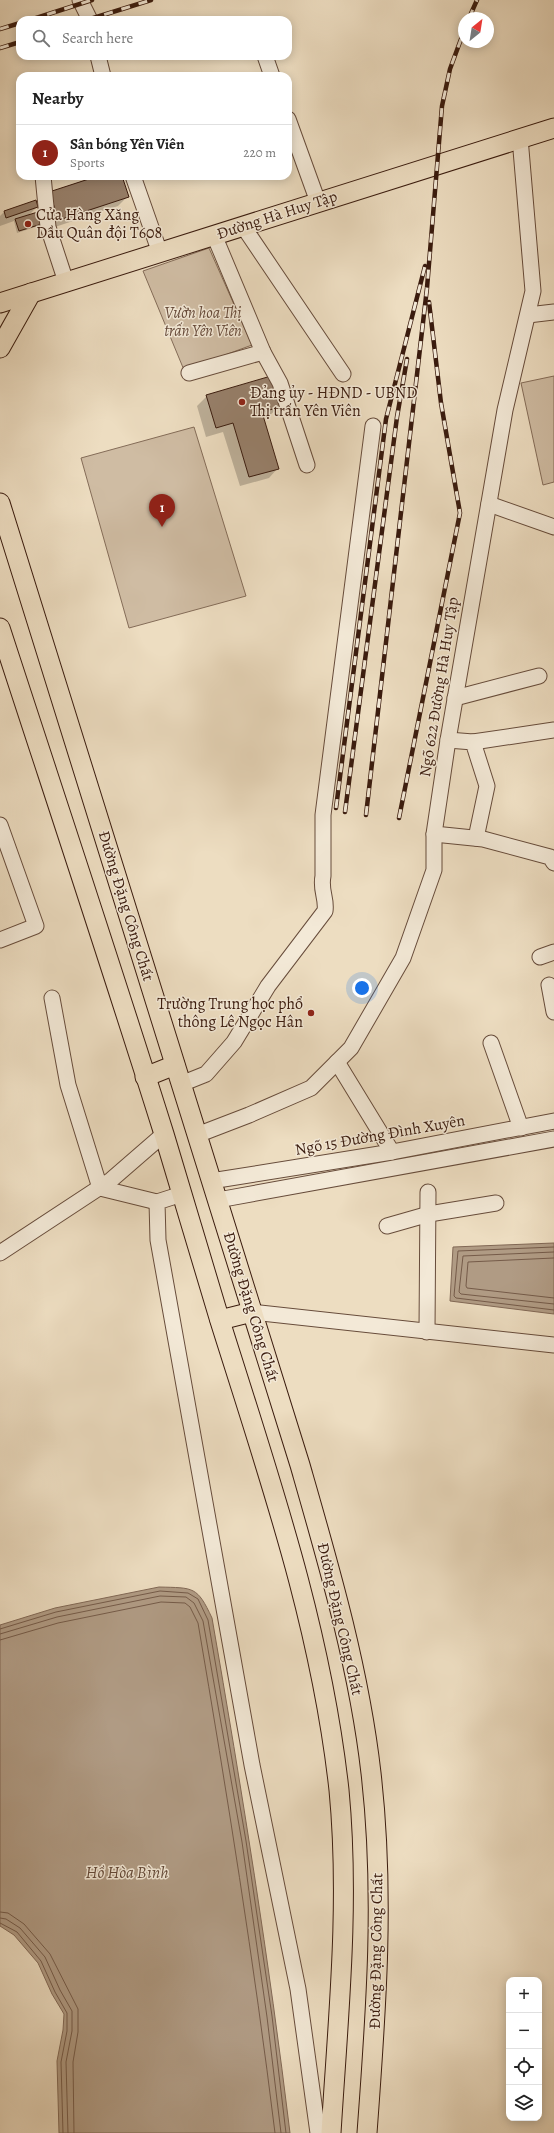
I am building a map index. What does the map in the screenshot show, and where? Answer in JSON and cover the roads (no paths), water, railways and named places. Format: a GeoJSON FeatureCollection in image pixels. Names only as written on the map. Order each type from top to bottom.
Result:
{"type":"FeatureCollection","features":[{"type":"Feature","properties":{"kind":"main road","name":"Đường Hà Huy Tập"},"geometry":{"type":"LineString","coordinates":[[0,303],[554,128]]}},
{"type":"Feature","properties":{"kind":"main road"},"geometry":{"type":"LineString","coordinates":[[0,348],[31,293]]}},
{"type":"Feature","properties":{"kind":"main road","name":"Đường Đặng Công Chất"},"geometry":{"type":"LineString","coordinates":[[0,503],[218,1200],[300,1465],[336,1588],[358,1691],[371,1773],[378,1866],[380,1930],[367,2133]]}},
{"type":"Feature","properties":{"kind":"main road","name":"Đường Đặng Công Chất"},"geometry":{"type":"LineString","coordinates":[[0,628],[164,1134],[220,1320],[285,1527],[305,1597],[331,1728],[339,1791],[343,1853],[344,1912],[331,2133]]}},
{"type":"Feature","properties":{"kind":"main road"},"geometry":{"type":"LineString","coordinates":[[145,1077],[175,1065]]}},
{"type":"Feature","properties":{"kind":"main road"},"geometry":{"type":"LineString","coordinates":[[220,1320],[252,1312]]}},
{"type":"Feature","properties":{"kind":"street"},"geometry":{"type":"LineString","coordinates":[[80,0],[88,16]]}},
{"type":"Feature","properties":{"kind":"street"},"geometry":{"type":"LineString","coordinates":[[99,60],[102,72]]}},
{"type":"Feature","properties":{"kind":"street"},"geometry":{"type":"LineString","coordinates":[[266,60],[271,72]]}},
{"type":"Feature","properties":{"kind":"street"},"geometry":{"type":"LineString","coordinates":[[292,130],[318,202]]}},
{"type":"Feature","properties":{"kind":"street","name":"Ngõ 622 Đường Hà Huy Tập"},"geometry":{"type":"LineString","coordinates":[[197,1135],[249,1115],[311,1088],[351,1048],[403,958],[434,870],[434,834],[455,698],[505,410],[533,291],[520,138]]}},
{"type":"Feature","properties":{"kind":"street"},"geometry":{"type":"LineString","coordinates":[[43,180],[48,227],[66,282]]}},
{"type":"Feature","properties":{"kind":"street"},"geometry":{"type":"LineString","coordinates":[[134,180],[160,252]]}},
{"type":"Feature","properties":{"kind":"street"},"geometry":{"type":"LineString","coordinates":[[243,226],[343,374]]}},
{"type":"Feature","properties":{"kind":"street"},"geometry":{"type":"LineString","coordinates":[[214,235],[263,352],[280,383],[307,465]]}},
{"type":"Feature","properties":{"kind":"street"},"geometry":{"type":"LineString","coordinates":[[528,314],[554,312]]}},
{"type":"Feature","properties":{"kind":"street"},"geometry":{"type":"LineString","coordinates":[[189,373],[263,352]]}},
{"type":"Feature","properties":{"kind":"street"},"geometry":{"type":"LineString","coordinates":[[181,1084],[206,1074],[234,1042],[268,986],[325,911],[326,902],[321,885],[323,876],[323,815],[373,426]]}},
{"type":"Feature","properties":{"kind":"street"},"geometry":{"type":"LineString","coordinates":[[489,504],[554,527]]}},
{"type":"Feature","properties":{"kind":"street"},"geometry":{"type":"LineString","coordinates":[[455,698],[539,676]]}},
{"type":"Feature","properties":{"kind":"street"},"geometry":{"type":"LineString","coordinates":[[448,740],[473,742],[554,730]]}},
{"type":"Feature","properties":{"kind":"street"},"geometry":{"type":"LineString","coordinates":[[473,742],[487,786],[476,838]]}},
{"type":"Feature","properties":{"kind":"street"},"geometry":{"type":"LineString","coordinates":[[0,825],[36,926],[0,940]]}},
{"type":"Feature","properties":{"kind":"street"},"geometry":{"type":"LineString","coordinates":[[434,834],[476,838],[550,857],[554,863]]}},
{"type":"Feature","properties":{"kind":"street"},"geometry":{"type":"LineString","coordinates":[[549,985],[554,1012]]}},
{"type":"Feature","properties":{"kind":"street"},"geometry":{"type":"LineString","coordinates":[[52,998],[68,1085],[100,1188]]}},
{"type":"Feature","properties":{"kind":"street"},"geometry":{"type":"LineString","coordinates":[[491,1043],[521,1128]]}},
{"type":"Feature","properties":{"kind":"street"},"geometry":{"type":"LineString","coordinates":[[337,1062],[392,1152]]}},
{"type":"Feature","properties":{"kind":"street","name":"Ngõ 15 Đường Đình Xuyên"},"geometry":{"type":"LineString","coordinates":[[211,1181],[392,1152],[554,1123]]}},
{"type":"Feature","properties":{"kind":"street"},"geometry":{"type":"LineString","coordinates":[[0,1253],[100,1188],[164,1134]]}},
{"type":"Feature","properties":{"kind":"street"},"geometry":{"type":"LineString","coordinates":[[218,1200],[554,1139]]}},
{"type":"Feature","properties":{"kind":"street"},"geometry":{"type":"LineString","coordinates":[[100,1188],[157,1202],[182,1194]]}},
{"type":"Feature","properties":{"kind":"street"},"geometry":{"type":"LineString","coordinates":[[427,1332],[428,1192]]}},
{"type":"Feature","properties":{"kind":"street"},"geometry":{"type":"LineString","coordinates":[[157,1202],[158,1240],[252,1765],[298,1990],[318,2133]]}},
{"type":"Feature","properties":{"kind":"street"},"geometry":{"type":"LineString","coordinates":[[387,1226],[428,1214],[496,1203]]}},
{"type":"Feature","properties":{"kind":"street"},"geometry":{"type":"LineString","coordinates":[[252,1312],[554,1345]]}},
{"type":"Feature","properties":{"kind":"water"},"geometry":{"type":"Polygon","coordinates":[[[554,1243],[554,1314],[450,1301],[453,1247],[554,1243]]]}},
{"type":"Feature","properties":{"kind":"water","name":"Hồ Hòa Bình"},"geometry":{"type":"Polygon","coordinates":[[[159,1587],[180,1588],[193,1591],[198,1594],[212,1618],[254,1875],[290,2133],[59,2133],[57,2061],[63,2030],[64,2014],[52,1994],[38,1963],[14,1935],[0,1926],[0,1625],[55,1608],[159,1587]]]}},
{"type":"Feature","properties":{"kind":"railway"},"geometry":{"type":"LineString","coordinates":[[42,16],[92,0]]}},
{"type":"Feature","properties":{"kind":"railway"},"geometry":{"type":"LineString","coordinates":[[100,16],[151,0]]}},
{"type":"Feature","properties":{"kind":"railway"},"geometry":{"type":"LineString","coordinates":[[472,12],[477,0]]}},
{"type":"Feature","properties":{"kind":"railway"},"geometry":{"type":"LineString","coordinates":[[0,29],[16,24]]}},
{"type":"Feature","properties":{"kind":"railway"},"geometry":{"type":"LineString","coordinates":[[0,48],[16,43]]}},
{"type":"Feature","properties":{"kind":"railway"},"geometry":{"type":"LineString","coordinates":[[366,815],[427,288],[442,106],[450,69],[458,47]]}},
{"type":"Feature","properties":{"kind":"railway"},"geometry":{"type":"LineString","coordinates":[[336,808],[386,419],[425,266]]}},
{"type":"Feature","properties":{"kind":"railway"},"geometry":{"type":"LineString","coordinates":[[399,818],[460,513],[441,403],[429,302]]}},
{"type":"Feature","properties":{"kind":"railway"},"geometry":{"type":"LineString","coordinates":[[345,812],[397,417],[407,359]]}},
{"type":"Feature","properties":{"kind":"place","name":"Cửa Hàng Xăng Dầu Quân đội T608"},"geometry":{"type":"Point","coordinates":[28,224]}},
{"type":"Feature","properties":{"kind":"place","name":"Đảng ủy - HĐND - UBND Thị trấn Yên Viên"},"geometry":{"type":"Point","coordinates":[242,402]}},
{"type":"Feature","properties":{"kind":"place","name":"Sân bóng Yên Viên"},"geometry":{"type":"Point","coordinates":[162,527]}},
{"type":"Feature","properties":{"kind":"place","name":"Trường Trung học phổ thông Lê Ngọc Hân"},"geometry":{"type":"Point","coordinates":[311,1013]}},
{"type":"Feature","properties":{"kind":"park label","name":"Vườn hoa Thị trấn Yên Viên"},"geometry":{"type":"Point","coordinates":[203,322]}}]}
